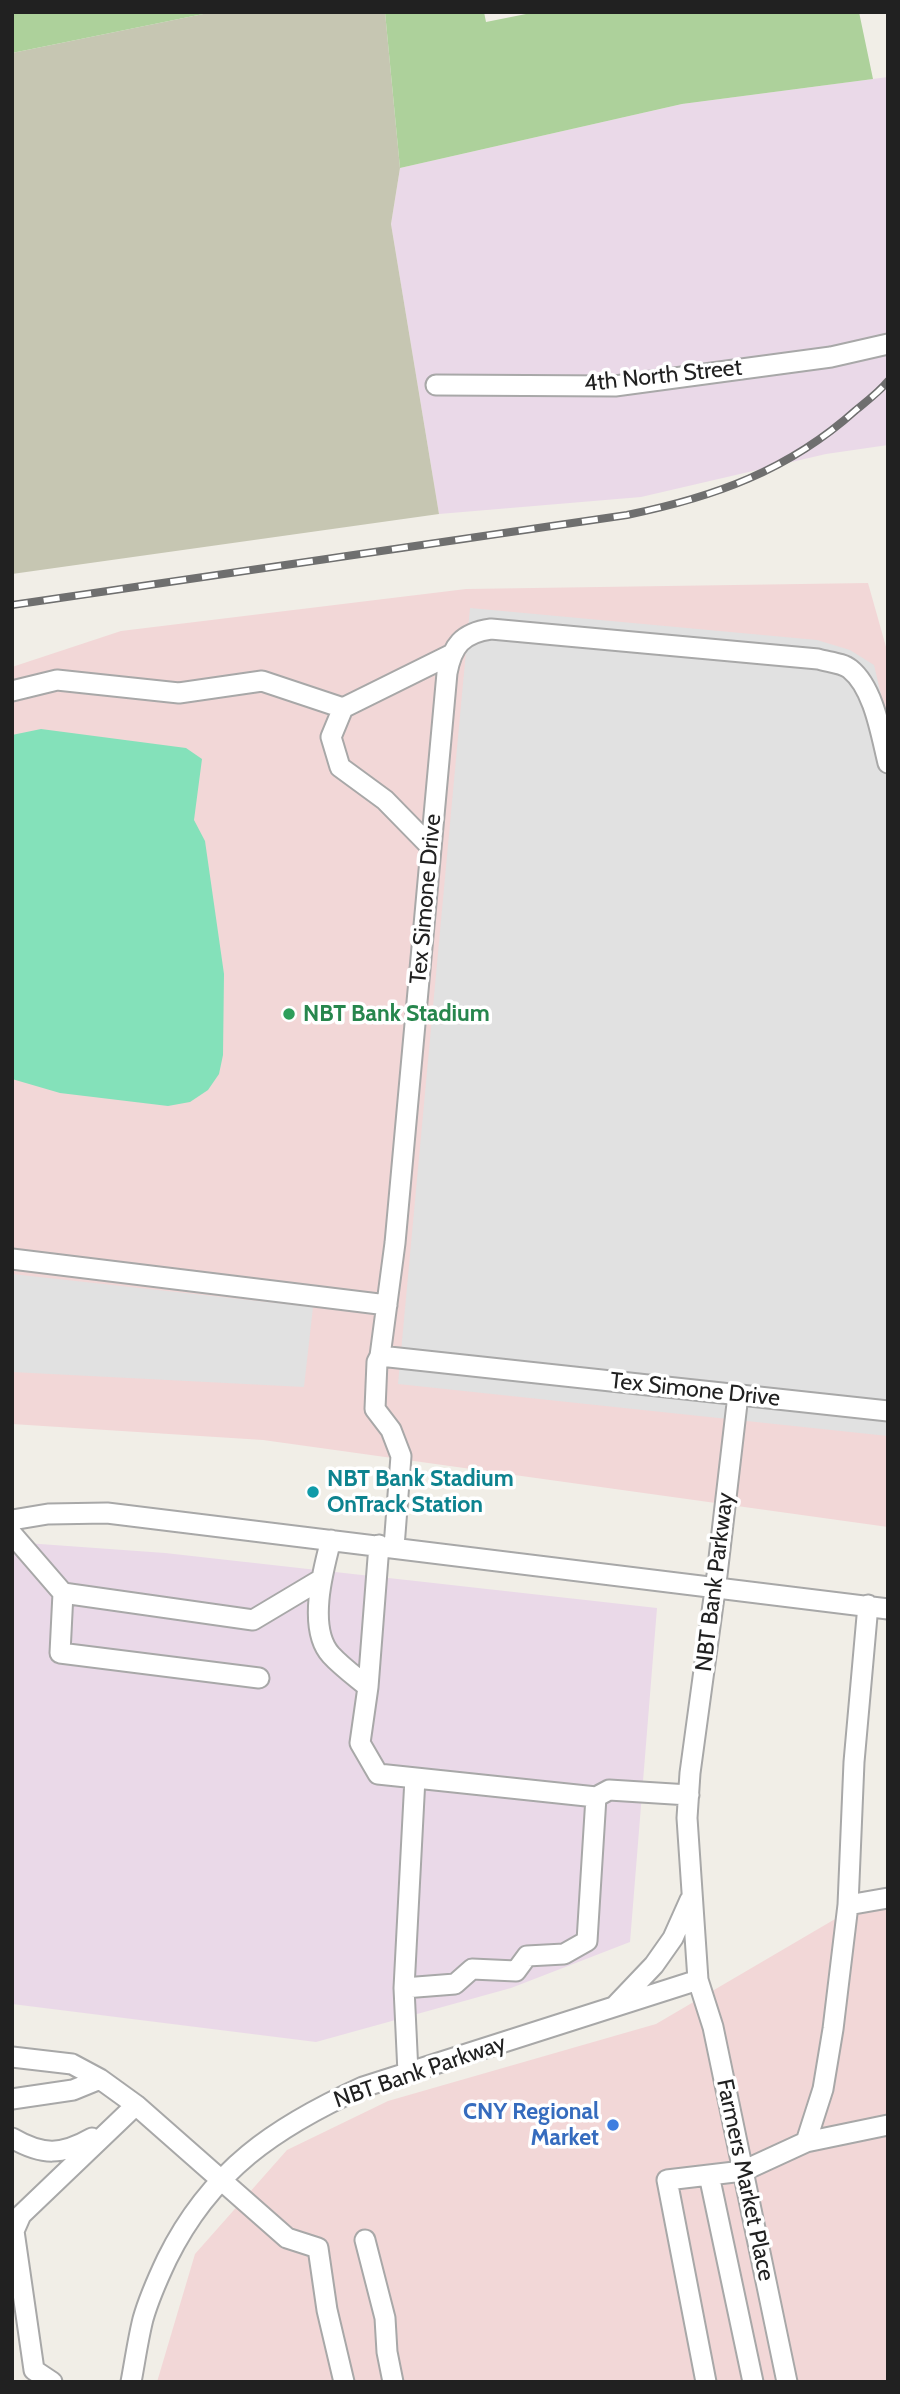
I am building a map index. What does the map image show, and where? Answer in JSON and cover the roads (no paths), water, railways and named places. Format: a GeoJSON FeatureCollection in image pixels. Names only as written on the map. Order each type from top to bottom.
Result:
{"type":"FeatureCollection","features":[{"type":"Feature","properties":{"kind":"street","name":"4th North Street"},"geometry":{"type":"LineString","coordinates":[[436,385],[615,386],[831,357],[888,344]]}},
{"type":"Feature","properties":{"kind":"street"},"geometry":{"type":"LineString","coordinates":[[431,847],[385,800],[340,767],[331,737],[343,708],[450,654],[457,644],[476,631],[491,629],[818,659],[849,668],[864,685],[877,719],[888,763]]}},
{"type":"Feature","properties":{"kind":"street","name":"Tex Simone Drive"},"geometry":{"type":"LineString","coordinates":[[450,654],[395,1243],[380,1356],[888,1411]]}},
{"type":"Feature","properties":{"kind":"street"},"geometry":{"type":"LineString","coordinates":[[12,691],[57,680],[179,692],[262,681],[343,708]]}},
{"type":"Feature","properties":{"kind":"street"},"geometry":{"type":"LineString","coordinates":[[12,1259],[387,1305]]}},
{"type":"Feature","properties":{"kind":"street"},"geometry":{"type":"LineString","coordinates":[[380,1356],[377,1362],[375,1409],[391,1430],[401,1456],[386,1546],[360,1744],[378,1774],[596,1797],[609,1790],[689,1795]]}},
{"type":"Feature","properties":{"kind":"street","name":"NBT Bank Parkway"},"geometry":{"type":"LineString","coordinates":[[131,2382],[144,2318],[155,2283],[183,2227],[204,2197],[221,2180],[251,2151],[284,2127],[363,2087],[698,1980],[687,1818],[738,1395]]}},
{"type":"Feature","properties":{"kind":"street"},"geometry":{"type":"LineString","coordinates":[[12,1520],[47,1514],[107,1513],[888,1609]]}},
{"type":"Feature","properties":{"kind":"street"},"geometry":{"type":"LineString","coordinates":[[12,1534],[63,1593],[253,1620],[320,1580]]}},
{"type":"Feature","properties":{"kind":"street"},"geometry":{"type":"LineString","coordinates":[[331,1540],[320,1580],[320,1629],[329,1653],[368,1687]]}},
{"type":"Feature","properties":{"kind":"street"},"geometry":{"type":"LineString","coordinates":[[63,1593],[60,1653],[259,1678]]}},
{"type":"Feature","properties":{"kind":"street"},"geometry":{"type":"LineString","coordinates":[[806,2142],[823,2089],[848,1905],[854,1762],[868,1605]]}},
{"type":"Feature","properties":{"kind":"street"},"geometry":{"type":"LineString","coordinates":[[408,2073],[404,1988],[415,1778]]}},
{"type":"Feature","properties":{"kind":"street"},"geometry":{"type":"LineString","coordinates":[[404,1988],[455,1984],[472,1969],[516,1970],[527,1956],[564,1954],[586,1941],[596,1797]]}},
{"type":"Feature","properties":{"kind":"street","name":"NBT Bank Parkway"},"geometry":{"type":"LineString","coordinates":[[612,2008],[661,1956],[673,1938],[691,1896]]}},
{"type":"Feature","properties":{"kind":"street"},"geometry":{"type":"LineString","coordinates":[[848,1905],[888,1898]]}},
{"type":"Feature","properties":{"kind":"street","name":"Farmers Market Place"},"geometry":{"type":"LineString","coordinates":[[698,1980],[713,2027],[787,2382]]}},
{"type":"Feature","properties":{"kind":"street"},"geometry":{"type":"LineString","coordinates":[[12,2057],[72,2064],[100,2079],[136,2105],[287,2238],[318,2248],[327,2310],[344,2382]]}},
{"type":"Feature","properties":{"kind":"street"},"geometry":{"type":"LineString","coordinates":[[12,2099],[73,2091],[100,2079]]}},
{"type":"Feature","properties":{"kind":"street"},"geometry":{"type":"LineString","coordinates":[[52,2382],[34,2370],[14,2231],[21,2216],[136,2105]]}},
{"type":"Feature","properties":{"kind":"street"},"geometry":{"type":"LineString","coordinates":[[706,2382],[667,2180],[743,2171],[806,2142],[888,2124]]}},
{"type":"Feature","properties":{"kind":"street"},"geometry":{"type":"LineString","coordinates":[[12,2138],[31,2148],[54,2153],[73,2149],[109,2130]]}},
{"type":"Feature","properties":{"kind":"street"},"geometry":{"type":"LineString","coordinates":[[709,2175],[753,2382]]}},
{"type":"Feature","properties":{"kind":"street"},"geometry":{"type":"LineString","coordinates":[[365,2240],[385,2318],[387,2352],[393,2382]]}},
{"type":"Feature","properties":{"kind":"railway"},"geometry":{"type":"LineString","coordinates":[[12,605],[627,515],[659,508],[720,490],[777,465],[830,431],[888,381]]}},
{"type":"Feature","properties":{"kind":"place","name":"NBT Bank Stadium"},"geometry":{"type":"Point","coordinates":[289,1014]}},
{"type":"Feature","properties":{"kind":"place","name":"NBT Bank Stadium OnTrack Station"},"geometry":{"type":"Point","coordinates":[313,1492]}},
{"type":"Feature","properties":{"kind":"place","name":"CNY Regional Market"},"geometry":{"type":"Point","coordinates":[613,2125]}}]}
